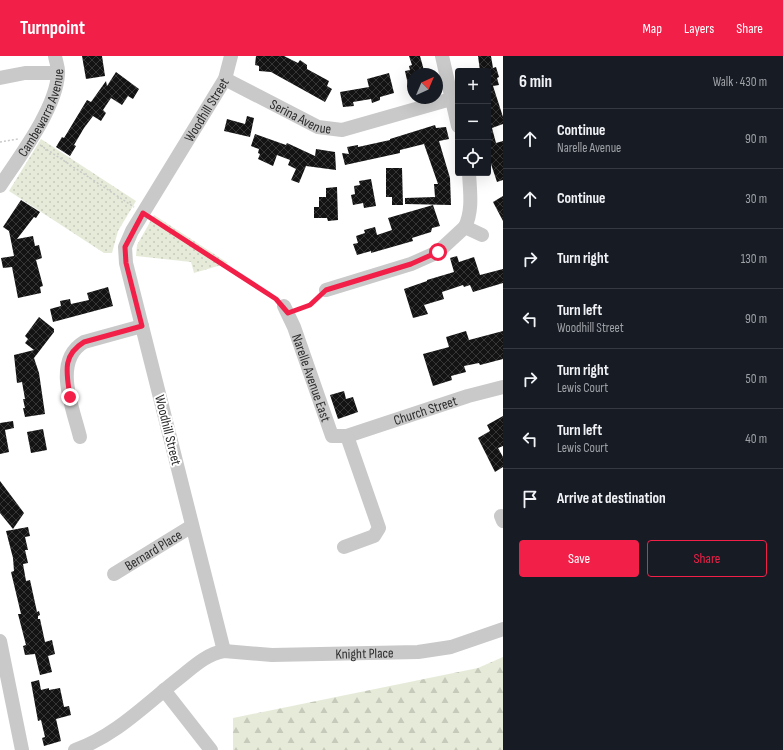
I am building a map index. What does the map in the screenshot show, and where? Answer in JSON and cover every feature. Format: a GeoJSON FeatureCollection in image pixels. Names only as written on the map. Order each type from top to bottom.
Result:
{"type":"FeatureCollection","features":[{"type":"Feature","properties":{"kind":"street","name":"Cambewarra Avenue"},"geometry":{"type":"LineString","coordinates":[[0,186],[28,142],[54,94],[58,73],[55,56]]}},
{"type":"Feature","properties":{"kind":"street","name":"Woodhill Street"},"geometry":{"type":"LineString","coordinates":[[224,650],[126,263],[125,247],[143,213],[225,79],[231,56]]}},
{"type":"Feature","properties":{"kind":"street"},"geometry":{"type":"LineString","coordinates":[[442,56],[455,114]]}},
{"type":"Feature","properties":{"kind":"street"},"geometry":{"type":"LineString","coordinates":[[0,78],[25,73],[58,73]]}},
{"type":"Feature","properties":{"kind":"street","name":"Serina Avenue"},"geometry":{"type":"LineString","coordinates":[[225,79],[318,127],[342,130],[451,99]]}},
{"type":"Feature","properties":{"kind":"street"},"geometry":{"type":"LineString","coordinates":[[326,290],[411,264],[438,252],[465,228],[469,219],[471,205],[469,176]]}},
{"type":"Feature","properties":{"kind":"street"},"geometry":{"type":"LineString","coordinates":[[465,228],[482,235]]}},
{"type":"Feature","properties":{"kind":"street","name":"Narelle Avenue East"},"geometry":{"type":"LineString","coordinates":[[282,306],[330,433],[336,437],[347,436]]}},
{"type":"Feature","properties":{"kind":"street"},"geometry":{"type":"LineString","coordinates":[[80,437],[70,397],[66,368],[70,354],[76,347],[84,342],[142,326]]}},
{"type":"Feature","properties":{"kind":"street","name":"Church Street"},"geometry":{"type":"LineString","coordinates":[[347,436],[468,396],[503,387]]}},
{"type":"Feature","properties":{"kind":"street"},"geometry":{"type":"LineString","coordinates":[[344,547],[374,536],[379,528],[347,436]]}},
{"type":"Feature","properties":{"kind":"street","name":"Bernard Place"},"geometry":{"type":"LineString","coordinates":[[114,574],[192,526]]}},
{"type":"Feature","properties":{"kind":"street","name":"Knight Place"},"geometry":{"type":"LineString","coordinates":[[224,650],[272,655],[418,652],[451,647],[503,629]]}},
{"type":"Feature","properties":{"kind":"street"},"geometry":{"type":"LineString","coordinates":[[0,641],[22,750]]}},
{"type":"Feature","properties":{"kind":"street"},"geometry":{"type":"LineString","coordinates":[[75,750],[100,740],[209,656],[224,650]]}},
{"type":"Feature","properties":{"kind":"street"},"geometry":{"type":"LineString","coordinates":[[164,690],[211,750]]}},
{"type":"Feature","properties":{"kind":"path"},"geometry":{"type":"LineString","coordinates":[[0,142],[18,139],[34,142],[282,306],[310,305],[326,290]]}},
{"type":"Feature","properties":{"kind":"green space"},"geometry":{"type":"Polygon","coordinates":[[[41,139],[136,201],[118,231],[112,253],[104,253],[9,191],[41,139]]]}},
{"type":"Feature","properties":{"kind":"green space"},"geometry":{"type":"Polygon","coordinates":[[[154,215],[228,263],[194,273],[191,262],[136,256],[137,245],[154,215]]]}},
{"type":"Feature","properties":{"kind":"green space"},"geometry":{"type":"Polygon","coordinates":[[[503,657],[503,750],[233,750],[233,718],[478,668],[503,657]]]}},
{"type":"Feature","properties":{"kind":"building"},"geometry":{"type":"Polygon","coordinates":[[[82,56],[102,56],[105,76],[86,79],[82,56]]]}},
{"type":"Feature","properties":{"kind":"building"},"geometry":{"type":"Polygon","coordinates":[[[256,56],[284,56],[298,63],[300,60],[307,65],[307,69],[329,81],[327,86],[332,89],[325,102],[271,72],[259,71],[259,66],[255,65],[256,56]]]}},
{"type":"Feature","properties":{"kind":"building"},"geometry":{"type":"Polygon","coordinates":[[[409,56],[420,56],[423,68],[410,68],[409,66],[412,65],[409,56]]]}},
{"type":"Feature","properties":{"kind":"building"},"geometry":{"type":"Polygon","coordinates":[[[478,56],[491,56],[493,68],[496,67],[499,77],[497,78],[499,85],[493,86],[503,117],[503,124],[492,128],[496,143],[503,141],[503,180],[497,182],[491,164],[491,68],[480,68],[478,56]]]}},
{"type":"Feature","properties":{"kind":"building"},"geometry":{"type":"Polygon","coordinates":[[[116,72],[139,89],[133,99],[128,96],[122,105],[111,98],[103,110],[106,113],[101,121],[93,116],[74,145],[76,146],[70,156],[56,147],[62,137],[64,138],[87,100],[91,102],[106,81],[107,86],[116,72]]]}},
{"type":"Feature","properties":{"kind":"building"},"geometry":{"type":"Polygon","coordinates":[[[389,73],[394,93],[380,97],[380,100],[372,103],[371,99],[353,102],[354,106],[343,107],[340,92],[369,87],[367,79],[389,73]]]}},
{"type":"Feature","properties":{"kind":"building"},"geometry":{"type":"Polygon","coordinates":[[[247,116],[254,118],[250,137],[224,131],[227,119],[245,124],[247,116]]]}},
{"type":"Feature","properties":{"kind":"building"},"geometry":{"type":"Polygon","coordinates":[[[435,125],[436,128],[446,127],[449,139],[439,141],[450,178],[451,205],[405,204],[405,198],[435,197],[434,184],[438,184],[424,144],[400,150],[400,153],[345,165],[342,153],[349,154],[347,147],[358,145],[358,147],[390,140],[435,125]]]}},
{"type":"Feature","properties":{"kind":"building"},"geometry":{"type":"Polygon","coordinates":[[[255,134],[286,145],[287,143],[315,156],[316,149],[335,152],[336,170],[306,166],[299,183],[291,180],[296,169],[288,165],[290,160],[277,155],[273,166],[258,159],[260,154],[258,153],[259,149],[251,146],[255,134]]]}},
{"type":"Feature","properties":{"kind":"building"},"geometry":{"type":"Polygon","coordinates":[[[386,168],[402,168],[403,205],[392,205],[392,197],[386,197],[386,168]]]}},
{"type":"Feature","properties":{"kind":"building"},"geometry":{"type":"Polygon","coordinates":[[[371,179],[376,206],[364,208],[363,203],[353,205],[351,195],[355,194],[354,186],[360,185],[359,181],[371,179]]]}},
{"type":"Feature","properties":{"kind":"building"},"geometry":{"type":"Polygon","coordinates":[[[337,187],[338,220],[328,221],[327,218],[314,218],[314,207],[319,207],[319,197],[326,197],[326,188],[337,187]]]}},
{"type":"Feature","properties":{"kind":"building"},"geometry":{"type":"Polygon","coordinates":[[[503,196],[503,221],[493,202],[503,196]]]}},
{"type":"Feature","properties":{"kind":"building"},"geometry":{"type":"Polygon","coordinates":[[[21,200],[40,212],[36,218],[34,217],[17,239],[33,236],[35,246],[39,245],[42,258],[36,260],[43,286],[40,287],[41,293],[18,298],[12,267],[3,268],[1,258],[14,256],[9,231],[3,227],[21,200]]]}},
{"type":"Feature","properties":{"kind":"building"},"geometry":{"type":"Polygon","coordinates":[[[433,205],[440,226],[432,228],[431,232],[412,238],[413,241],[371,253],[371,251],[357,255],[353,244],[358,243],[356,236],[365,233],[364,230],[375,227],[377,235],[392,230],[388,218],[433,205]]]}},
{"type":"Feature","properties":{"kind":"building"},"geometry":{"type":"Polygon","coordinates":[[[457,256],[459,262],[474,257],[480,275],[503,269],[503,283],[473,292],[470,285],[464,287],[463,285],[442,292],[444,299],[424,305],[428,314],[413,318],[404,289],[454,272],[450,258],[457,256]]]}},
{"type":"Feature","properties":{"kind":"building"},"geometry":{"type":"Polygon","coordinates":[[[108,287],[113,306],[53,322],[50,309],[61,306],[60,301],[70,299],[71,304],[89,300],[87,293],[108,287]]]}},
{"type":"Feature","properties":{"kind":"building"},"geometry":{"type":"Polygon","coordinates":[[[39,317],[54,329],[54,332],[34,358],[39,373],[45,414],[25,417],[23,399],[25,399],[22,382],[17,383],[14,355],[34,350],[25,343],[28,339],[25,336],[39,317]]]}},
{"type":"Feature","properties":{"kind":"building"},"geometry":{"type":"Polygon","coordinates":[[[466,331],[469,340],[503,331],[503,359],[480,365],[479,363],[464,366],[466,372],[451,376],[452,380],[433,386],[423,354],[449,347],[446,337],[466,331]]]}},
{"type":"Feature","properties":{"kind":"building"},"geometry":{"type":"Polygon","coordinates":[[[344,391],[346,399],[353,397],[358,412],[338,419],[330,395],[344,391]]]}},
{"type":"Feature","properties":{"kind":"building"},"geometry":{"type":"Polygon","coordinates":[[[503,416],[503,446],[498,448],[503,457],[503,467],[495,472],[478,438],[490,431],[487,425],[503,416]]]}},
{"type":"Feature","properties":{"kind":"building"},"geometry":{"type":"Polygon","coordinates":[[[13,421],[14,428],[5,430],[9,452],[0,454],[0,423],[13,421]]]}},
{"type":"Feature","properties":{"kind":"building"},"geometry":{"type":"Polygon","coordinates":[[[43,429],[47,450],[31,453],[27,432],[43,429]]]}},
{"type":"Feature","properties":{"kind":"building"},"geometry":{"type":"Polygon","coordinates":[[[0,481],[24,513],[13,529],[0,513],[0,481]]]}},
{"type":"Feature","properties":{"kind":"building"},"geometry":{"type":"Polygon","coordinates":[[[28,527],[30,536],[25,537],[28,550],[25,550],[28,563],[23,564],[26,581],[30,580],[37,612],[39,611],[40,615],[38,616],[38,619],[40,619],[45,642],[52,640],[55,654],[48,656],[52,672],[40,675],[35,654],[25,655],[23,646],[26,645],[18,614],[21,614],[11,572],[14,571],[13,558],[6,531],[28,527]]]}},
{"type":"Feature","properties":{"kind":"building"},"geometry":{"type":"Polygon","coordinates":[[[39,680],[41,690],[60,688],[64,707],[69,706],[71,715],[56,719],[61,741],[44,746],[42,738],[45,737],[41,720],[38,721],[31,682],[39,680]]]}},
{"type":"Feature","properties":{"kind":"route"},"geometry":{"type":"LineString","coordinates":[[70,397],[66,368],[70,354],[76,347],[84,342],[142,326],[126,263],[125,247],[132,231],[143,213],[276,299],[288,313],[310,305],[326,290],[411,264],[438,252]]}}]}
